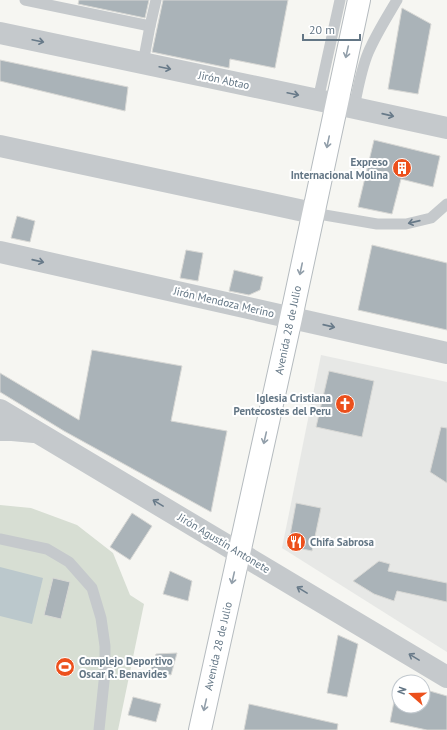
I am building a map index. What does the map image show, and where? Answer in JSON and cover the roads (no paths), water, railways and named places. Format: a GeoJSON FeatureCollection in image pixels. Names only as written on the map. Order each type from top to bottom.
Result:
{"type":"FeatureCollection","features":[{"type":"Feature","properties":{"kind":"main road","name":"Avenida 28 de Julio"},"geometry":{"type":"LineString","coordinates":[[200,730],[291,318],[359,0]]}},
{"type":"Feature","properties":{"kind":"street","name":"Jirón Abtao"},"geometry":{"type":"LineString","coordinates":[[0,33],[447,128]]}},
{"type":"Feature","properties":{"kind":"street"},"geometry":{"type":"LineString","coordinates":[[0,146],[313,213]]}},
{"type":"Feature","properties":{"kind":"street","name":"Jirón Mendoza Merino"},"geometry":{"type":"LineString","coordinates":[[0,252],[447,353]]}},
{"type":"Feature","properties":{"kind":"street","name":"Jirón Agustín Antonete"},"geometry":{"type":"LineString","coordinates":[[0,410],[41,433],[447,677]]}},
{"type":"Feature","properties":{"kind":"street"},"geometry":{"type":"LineString","coordinates":[[0,430],[41,433]]}},
{"type":"Feature","properties":{"kind":"lane"},"geometry":{"type":"LineString","coordinates":[[25,0],[150,26]]}},
{"type":"Feature","properties":{"kind":"lane"},"geometry":{"type":"LineString","coordinates":[[142,63],[156,0]]}},
{"type":"Feature","properties":{"kind":"lane"},"geometry":{"type":"LineString","coordinates":[[336,104],[340,0]]}},
{"type":"Feature","properties":{"kind":"lane"},"geometry":{"type":"LineString","coordinates":[[336,104],[361,76],[368,52],[380,27],[397,0]]}},
{"type":"Feature","properties":{"kind":"lane"},"geometry":{"type":"LineString","coordinates":[[313,213],[377,224],[406,224],[431,218],[447,204]]}},
{"type":"Feature","properties":{"kind":"lane"},"geometry":{"type":"LineString","coordinates":[[0,539],[47,549],[69,562],[92,588],[101,618],[105,646],[105,672],[99,730]]}},
{"type":"Feature","properties":{"kind":"place","name":"Expreso Internacional Molina"},"geometry":{"type":"Point","coordinates":[402,168]}},
{"type":"Feature","properties":{"kind":"place","name":"Iglesia Cristiana Pentecostes del Peru"},"geometry":{"type":"Point","coordinates":[345,404]}},
{"type":"Feature","properties":{"kind":"place","name":"Chifa Sabrosa"},"geometry":{"type":"Point","coordinates":[296,542]}},
{"type":"Feature","properties":{"kind":"place","name":"Complejo Deportivo Oscar R. Benavides"},"geometry":{"type":"Point","coordinates":[65,667]}}]}
